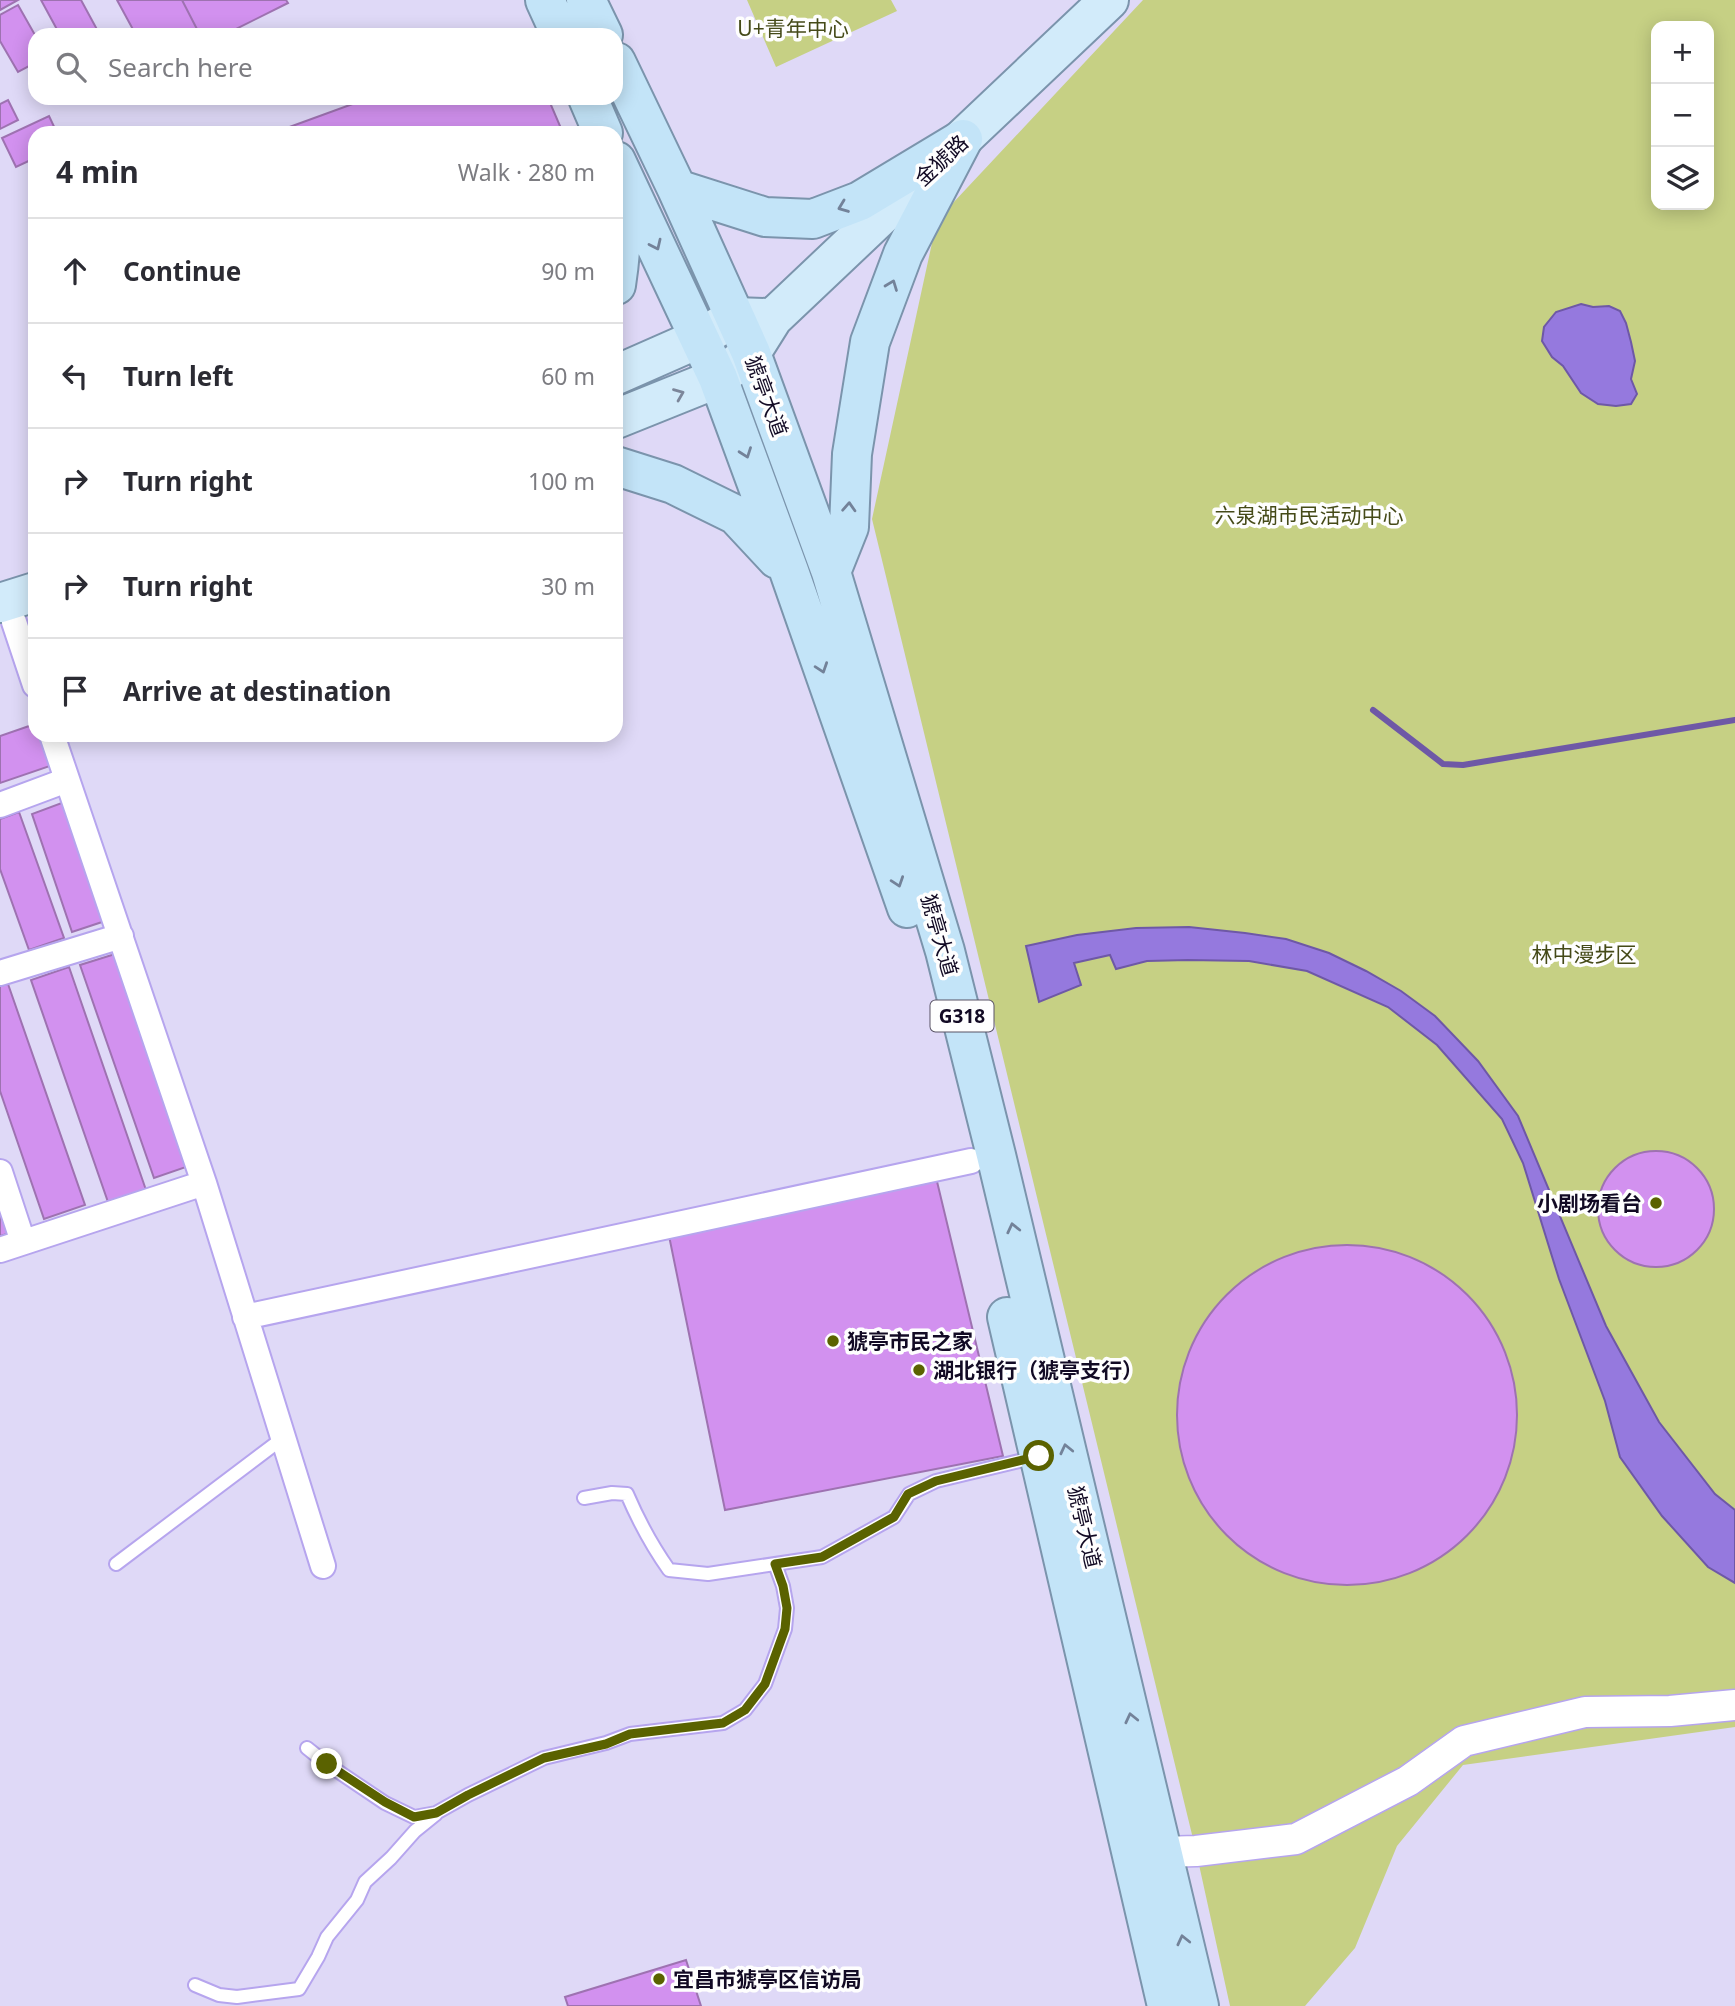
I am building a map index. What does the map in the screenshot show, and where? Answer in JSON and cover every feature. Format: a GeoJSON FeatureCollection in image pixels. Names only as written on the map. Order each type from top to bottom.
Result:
{"type":"FeatureCollection","features":[{"type":"Feature","properties":{"kind":"highway"},"geometry":{"type":"LineString","coordinates":[[545,0],[558,28]]}},
{"type":"Feature","properties":{"kind":"highway"},"geometry":{"type":"LineString","coordinates":[[586,0],[600,28]]}},
{"type":"Feature","properties":{"kind":"highway","name":"猇亭大道"},"geometry":{"type":"LineString","coordinates":[[623,77],[751,353],[831,572],[945,951],[1199,2006]]}},
{"type":"Feature","properties":{"kind":"highway"},"geometry":{"type":"LineString","coordinates":[[677,190],[765,216],[813,219],[860,201],[963,139]]}},
{"type":"Feature","properties":{"kind":"highway"},"geometry":{"type":"LineString","coordinates":[[831,572],[849,527],[852,454],[870,342],[904,254],[963,139]]}},
{"type":"Feature","properties":{"kind":"highway","name":"猇亭大道"},"geometry":{"type":"LineString","coordinates":[[623,176],[718,378],[907,908],[971,1161],[1167,2006]]}},
{"type":"Feature","properties":{"kind":"highway"},"geometry":{"type":"LineString","coordinates":[[623,468],[673,484],[736,515],[789,571]]}},
{"type":"Feature","properties":{"kind":"main road","name":"金猇路"},"geometry":{"type":"LineString","coordinates":[[623,416],[718,378],[751,353],[773,318],[1109,0]]}},
{"type":"Feature","properties":{"kind":"main road"},"geometry":{"type":"LineString","coordinates":[[623,372],[700,338],[735,317],[773,318]]}},
{"type":"Feature","properties":{"kind":"main road"},"geometry":{"type":"LineString","coordinates":[[12,617],[28,600]]}},
{"type":"Feature","properties":{"kind":"street"},"geometry":{"type":"LineString","coordinates":[[12,617],[28,664]]}},
{"type":"Feature","properties":{"kind":"street"},"geometry":{"type":"LineString","coordinates":[[54,742],[204,1183],[323,1566]]}},
{"type":"Feature","properties":{"kind":"street"},"geometry":{"type":"LineString","coordinates":[[0,805],[67,780]]}},
{"type":"Feature","properties":{"kind":"street"},"geometry":{"type":"LineString","coordinates":[[0,974],[121,936]]}},
{"type":"Feature","properties":{"kind":"street"},"geometry":{"type":"LineString","coordinates":[[245,1317],[971,1161]]}},
{"type":"Feature","properties":{"kind":"street"},"geometry":{"type":"LineString","coordinates":[[0,1172],[12,1246],[204,1183]]}},
{"type":"Feature","properties":{"kind":"street"},"geometry":{"type":"LineString","coordinates":[[1162,1852],[1196,1851],[1296,1839],[1408,1781],[1464,1741],[1585,1712],[1670,1711],[1735,1705]]}},
{"type":"Feature","properties":{"kind":"lane"},"geometry":{"type":"LineString","coordinates":[[116,1564],[283,1438]]}},
{"type":"Feature","properties":{"kind":"lane"},"geometry":{"type":"LineString","coordinates":[[584,1498],[612,1493],[627,1494],[639,1523],[669,1570],[708,1574],[822,1557],[894,1517],[908,1494],[936,1481],[1039,1456]]}},
{"type":"Feature","properties":{"kind":"lane"},"geometry":{"type":"LineString","coordinates":[[195,1985],[219,1995],[237,1997],[299,1989],[327,1937],[357,1900],[365,1882],[436,1813],[544,1758],[606,1744],[630,1734],[723,1723],[745,1710],[765,1684],[785,1629],[787,1608],[775,1564]]}},
{"type":"Feature","properties":{"kind":"lane"},"geometry":{"type":"LineString","coordinates":[[307,1748],[385,1802],[414,1817],[436,1813]]}},
{"type":"Feature","properties":{"kind":"green space","name":"U+青年中心"},"geometry":{"type":"Polygon","coordinates":[[[747,0],[891,0],[897,11],[776,67],[747,0]]]}},
{"type":"Feature","properties":{"kind":"green space","name":"六泉湖市民活动中心"},"geometry":{"type":"Polygon","coordinates":[[[1143,0],[1735,0],[1735,1727],[1463,1765],[1397,1846],[1355,1948],[1305,2006],[1230,2006],[1196,1851],[872,519],[937,220],[1143,0]]]}},
{"type":"Feature","properties":{"kind":"shaded area"},"geometry":{"type":"Polygon","coordinates":[[[1581,304],[1593,307],[1609,306],[1620,311],[1626,323],[1635,361],[1631,379],[1637,394],[1631,404],[1598,404],[1581,393],[1542,341],[1544,327],[1556,312],[1581,304]]]}},
{"type":"Feature","properties":{"kind":"shaded area"},"geometry":{"type":"Polygon","coordinates":[[[1189,927],[1286,939],[1329,953],[1401,991],[1435,1016],[1478,1061],[1518,1116],[1606,1326],[1659,1422],[1715,1494],[1735,1510],[1735,1583],[1708,1567],[1662,1516],[1620,1457],[1605,1401],[1559,1279],[1523,1163],[1502,1119],[1437,1045],[1388,1007],[1307,971],[1249,961],[1147,961],[1116,969],[1110,955],[1074,963],[1081,985],[1039,1002],[1026,946],[1077,935],[1136,928],[1189,927]]]}},
{"type":"Feature","properties":{"kind":"building"},"geometry":{"type":"Polygon","coordinates":[[[0,0],[18,0],[0,10],[0,0]]]}},
{"type":"Feature","properties":{"kind":"building"},"geometry":{"type":"Polygon","coordinates":[[[41,0],[81,0],[96,28],[56,28],[41,0]]]}},
{"type":"Feature","properties":{"kind":"building"},"geometry":{"type":"Polygon","coordinates":[[[117,0],[182,0],[196,28],[132,28],[117,0]]]}},
{"type":"Feature","properties":{"kind":"building"},"geometry":{"type":"Polygon","coordinates":[[[182,0],[286,0],[288,3],[238,28],[196,28],[182,0]]]}},
{"type":"Feature","properties":{"kind":"building"},"geometry":{"type":"Polygon","coordinates":[[[18,5],[31,28],[28,28],[28,67],[18,72],[0,41],[0,15],[18,5]]]}},
{"type":"Feature","properties":{"kind":"building"},"geometry":{"type":"Polygon","coordinates":[[[8,100],[18,120],[0,129],[0,104],[8,100]]]}},
{"type":"Feature","properties":{"kind":"building"},"geometry":{"type":"Polygon","coordinates":[[[350,105],[551,105],[560,126],[292,126],[350,105]]]}},
{"type":"Feature","properties":{"kind":"building"},"geometry":{"type":"Polygon","coordinates":[[[49,116],[54,126],[28,126],[28,161],[16,167],[2,138],[49,116]]]}},
{"type":"Feature","properties":{"kind":"building"},"geometry":{"type":"Polygon","coordinates":[[[28,726],[28,742],[41,742],[50,766],[0,783],[0,736],[28,726]]]}},
{"type":"Feature","properties":{"kind":"building"},"geometry":{"type":"Polygon","coordinates":[[[67,801],[108,920],[72,932],[32,814],[67,801]]]}},
{"type":"Feature","properties":{"kind":"building"},"geometry":{"type":"Polygon","coordinates":[[[19,812],[64,938],[29,950],[0,869],[0,819],[19,812]]]}},
{"type":"Feature","properties":{"kind":"building"},"geometry":{"type":"Polygon","coordinates":[[[115,954],[189,1166],[154,1178],[80,965],[115,954]]]}},
{"type":"Feature","properties":{"kind":"building"},"geometry":{"type":"Polygon","coordinates":[[[69,967],[146,1190],[108,1202],[31,980],[69,967]]]}},
{"type":"Feature","properties":{"kind":"building"},"geometry":{"type":"Polygon","coordinates":[[[8,984],[85,1205],[44,1219],[0,1091],[0,986],[8,984]]]}},
{"type":"Feature","properties":{"kind":"building","name":"小剧场看台"},"geometry":{"type":"Polygon","coordinates":[[[1656,1151],[1678,1155],[1697,1168],[1710,1187],[1714,1209],[1710,1231],[1697,1250],[1678,1263],[1656,1267],[1634,1263],[1615,1250],[1602,1231],[1598,1209],[1602,1187],[1615,1168],[1634,1155],[1656,1151]]]}},
{"type":"Feature","properties":{"kind":"building","name":"猇亭市民之家"},"geometry":{"type":"Polygon","coordinates":[[[934,1169],[1003,1456],[725,1510],[667,1226],[934,1169]]]}},
{"type":"Feature","properties":{"kind":"building"},"geometry":{"type":"Polygon","coordinates":[[[0,1202],[10,1233],[0,1236],[0,1202]]]}},
{"type":"Feature","properties":{"kind":"building"},"geometry":{"type":"Polygon","coordinates":[[[1347,1245],[1380,1249],[1412,1258],[1441,1274],[1467,1295],[1488,1321],[1504,1350],[1513,1382],[1517,1415],[1513,1448],[1504,1480],[1488,1509],[1467,1535],[1441,1556],[1412,1572],[1380,1581],[1347,1585],[1314,1581],[1282,1572],[1253,1556],[1227,1535],[1206,1509],[1190,1480],[1181,1448],[1177,1415],[1181,1382],[1190,1350],[1206,1321],[1227,1295],[1253,1274],[1282,1258],[1314,1249],[1347,1245]]]}},
{"type":"Feature","properties":{"kind":"building","name":"宜昌市猇亭区信访局"},"geometry":{"type":"Polygon","coordinates":[[[686,1960],[701,2006],[568,2006],[565,1997],[686,1960]]]}},
{"type":"Feature","properties":{"kind":"waterway"},"geometry":{"type":"LineString","coordinates":[[1373,710],[1443,764],[1463,765],[1735,720]]}},
{"type":"Feature","properties":{"kind":"place","name":"小剧场看台"},"geometry":{"type":"Point","coordinates":[1656,1203]}},
{"type":"Feature","properties":{"kind":"place","name":"猇亭市民之家"},"geometry":{"type":"Point","coordinates":[833,1341]}},
{"type":"Feature","properties":{"kind":"place","name":"湖北银行（猇亭支行）"},"geometry":{"type":"Point","coordinates":[919,1370]}},
{"type":"Feature","properties":{"kind":"place","name":"宜昌市猇亭区信访局"},"geometry":{"type":"Point","coordinates":[659,1979]}},
{"type":"Feature","properties":{"kind":"route"},"geometry":{"type":"LineString","coordinates":[[327,1764],[385,1802],[414,1817],[436,1813],[544,1758],[606,1744],[630,1734],[723,1723],[745,1710],[765,1684],[785,1629],[787,1608],[775,1564],[822,1557],[894,1517],[908,1494],[936,1481],[1039,1456]]}},
{"type":"Feature","properties":{"kind":"park label","name":"林中漫步区"},"geometry":{"type":"Point","coordinates":[1584,954]}}]}
